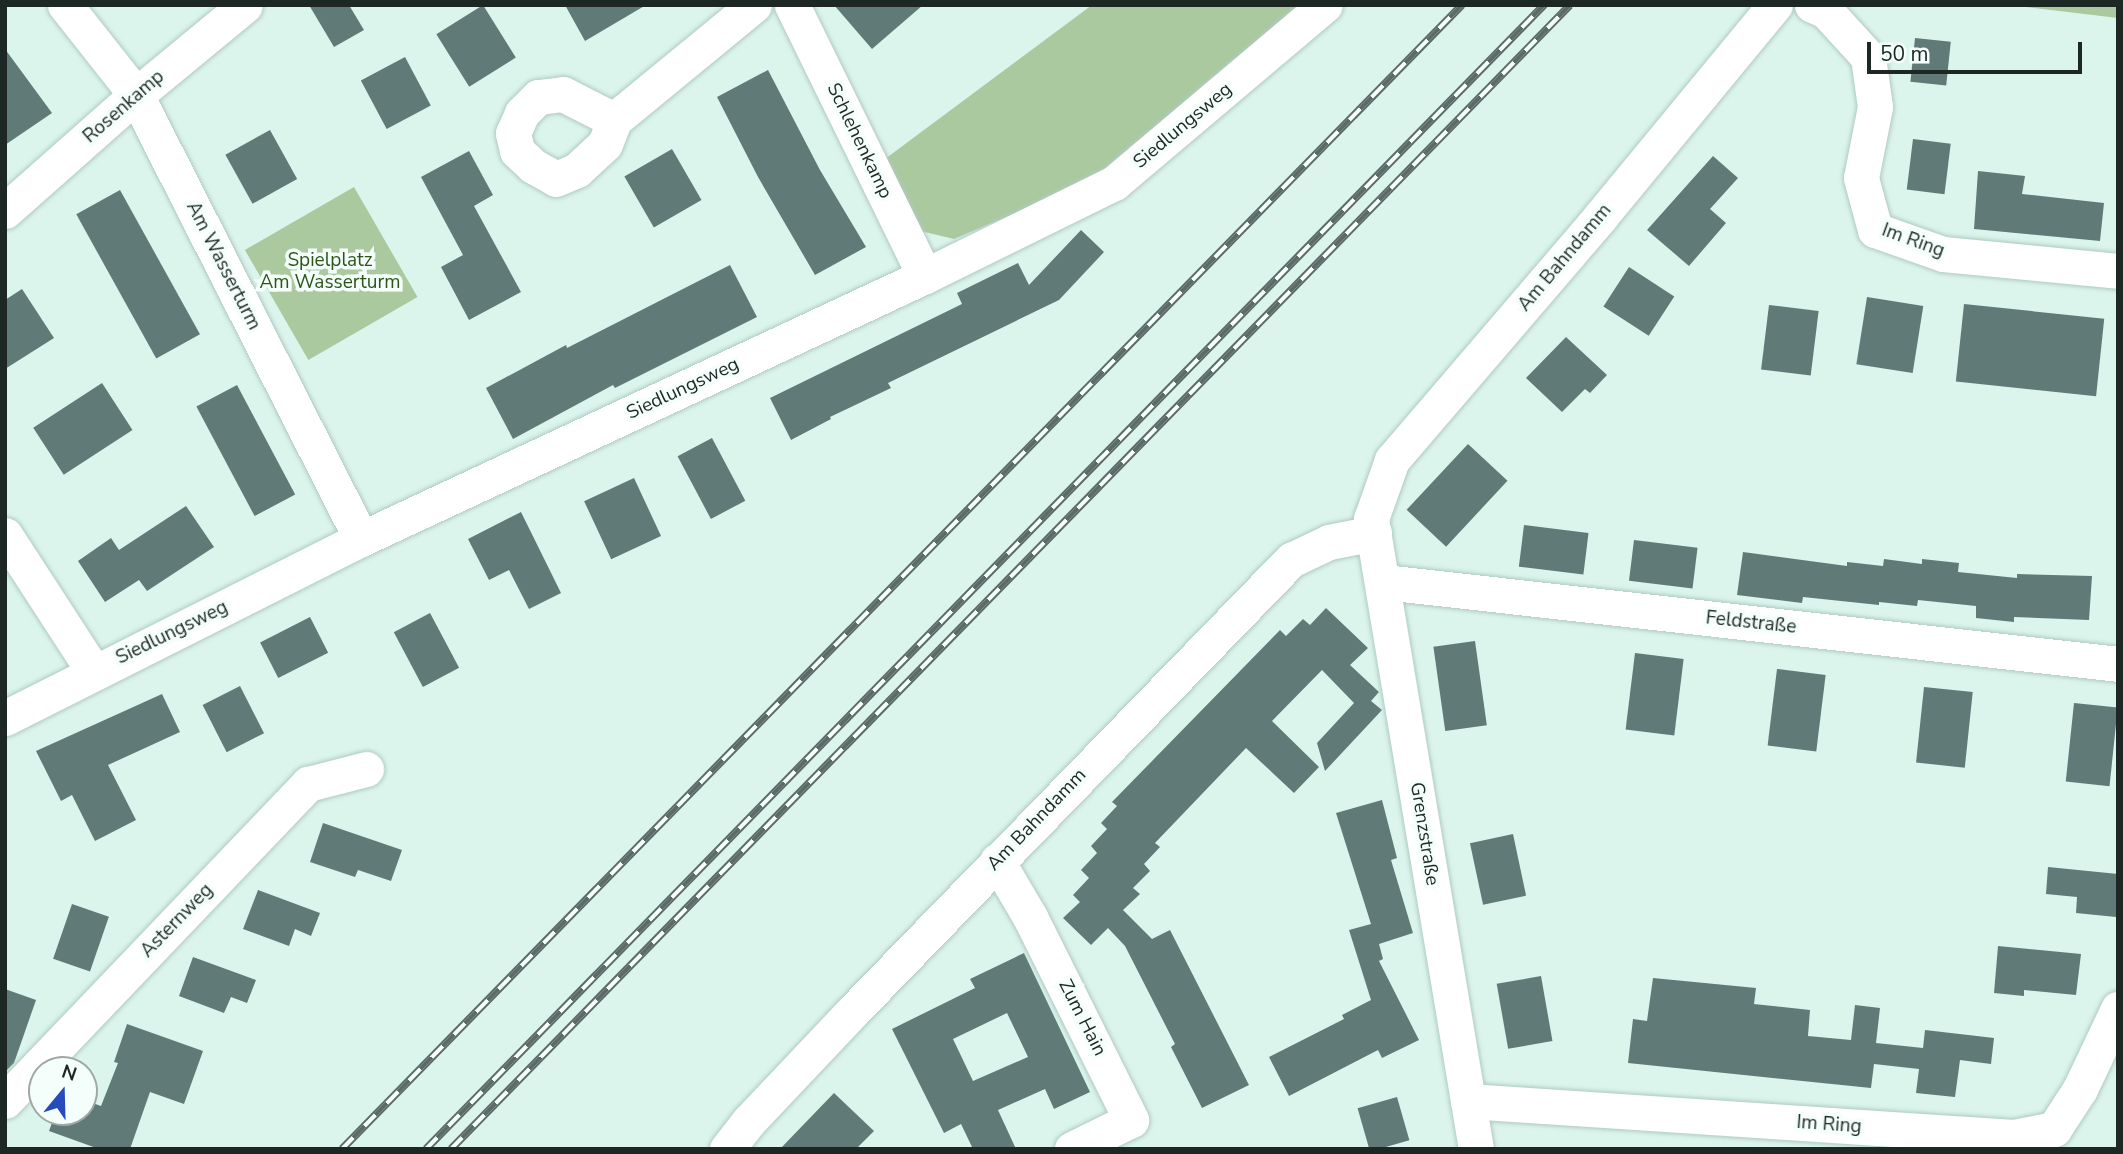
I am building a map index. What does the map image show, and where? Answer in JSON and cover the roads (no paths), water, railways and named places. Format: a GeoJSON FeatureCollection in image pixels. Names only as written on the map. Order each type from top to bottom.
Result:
{"type":"FeatureCollection","features":[{"type":"Feature","properties":{"kind":"street","name":"Am Wasserturm"},"geometry":{"type":"LineString","coordinates":[[65,5],[136,95],[361,539]]}},
{"type":"Feature","properties":{"kind":"street","name":"Rosenkamp"},"geometry":{"type":"LineString","coordinates":[[5,211],[136,95],[245,5]]}},
{"type":"Feature","properties":{"kind":"street"},"geometry":{"type":"LineString","coordinates":[[614,120],[754,5]]}},
{"type":"Feature","properties":{"kind":"street","name":"Schlehenkamp"},"geometry":{"type":"LineString","coordinates":[[792,5],[925,276]]}},
{"type":"Feature","properties":{"kind":"street","name":"Siedlungsweg"},"geometry":{"type":"LineString","coordinates":[[5,718],[361,539],[925,276],[1114,184],[1325,5]]}},
{"type":"Feature","properties":{"kind":"street","name":"Am Bahndamm"},"geometry":{"type":"LineString","coordinates":[[727,1149],[749,1121],[997,861],[1291,559],[1329,541],[1373,526],[1392,460],[1600,217],[1775,5]]}},
{"type":"Feature","properties":{"kind":"street","name":"Im Ring"},"geometry":{"type":"LineString","coordinates":[[1812,5],[1825,11],[1868,57],[1875,107],[1861,178],[1875,230],[1943,254],[2118,271]]}},
{"type":"Feature","properties":{"kind":"street","name":"Grenzstraße"},"geometry":{"type":"LineString","coordinates":[[1373,526],[1476,1149]]}},
{"type":"Feature","properties":{"kind":"street"},"geometry":{"type":"LineString","coordinates":[[5,535],[94,672]]}},
{"type":"Feature","properties":{"kind":"street","name":"Feldstraße"},"geometry":{"type":"LineString","coordinates":[[1384,582],[2118,664]]}},
{"type":"Feature","properties":{"kind":"street","name":"Asternweg"},"geometry":{"type":"LineString","coordinates":[[5,1101],[308,784],[366,769]]}},
{"type":"Feature","properties":{"kind":"street","name":"Zum Hain"},"geometry":{"type":"LineString","coordinates":[[997,861],[1030,917],[1131,1120],[1072,1149]]}},
{"type":"Feature","properties":{"kind":"street","name":"Im Ring"},"geometry":{"type":"LineString","coordinates":[[1468,1101],[2014,1137],[2054,1129],[2080,1089],[2118,1009]]}},
{"type":"Feature","properties":{"kind":"railway"},"geometry":{"type":"LineString","coordinates":[[342,1149],[1462,5]]}},
{"type":"Feature","properties":{"kind":"railway"},"geometry":{"type":"LineString","coordinates":[[426,1149],[1544,5]]}},
{"type":"Feature","properties":{"kind":"railway"},"geometry":{"type":"LineString","coordinates":[[451,1149],[1570,5]]}},
{"type":"Feature","properties":{"kind":"park label","name":"Spielplatz Am Wasserturm"},"geometry":{"type":"Point","coordinates":[330,272]}}]}
